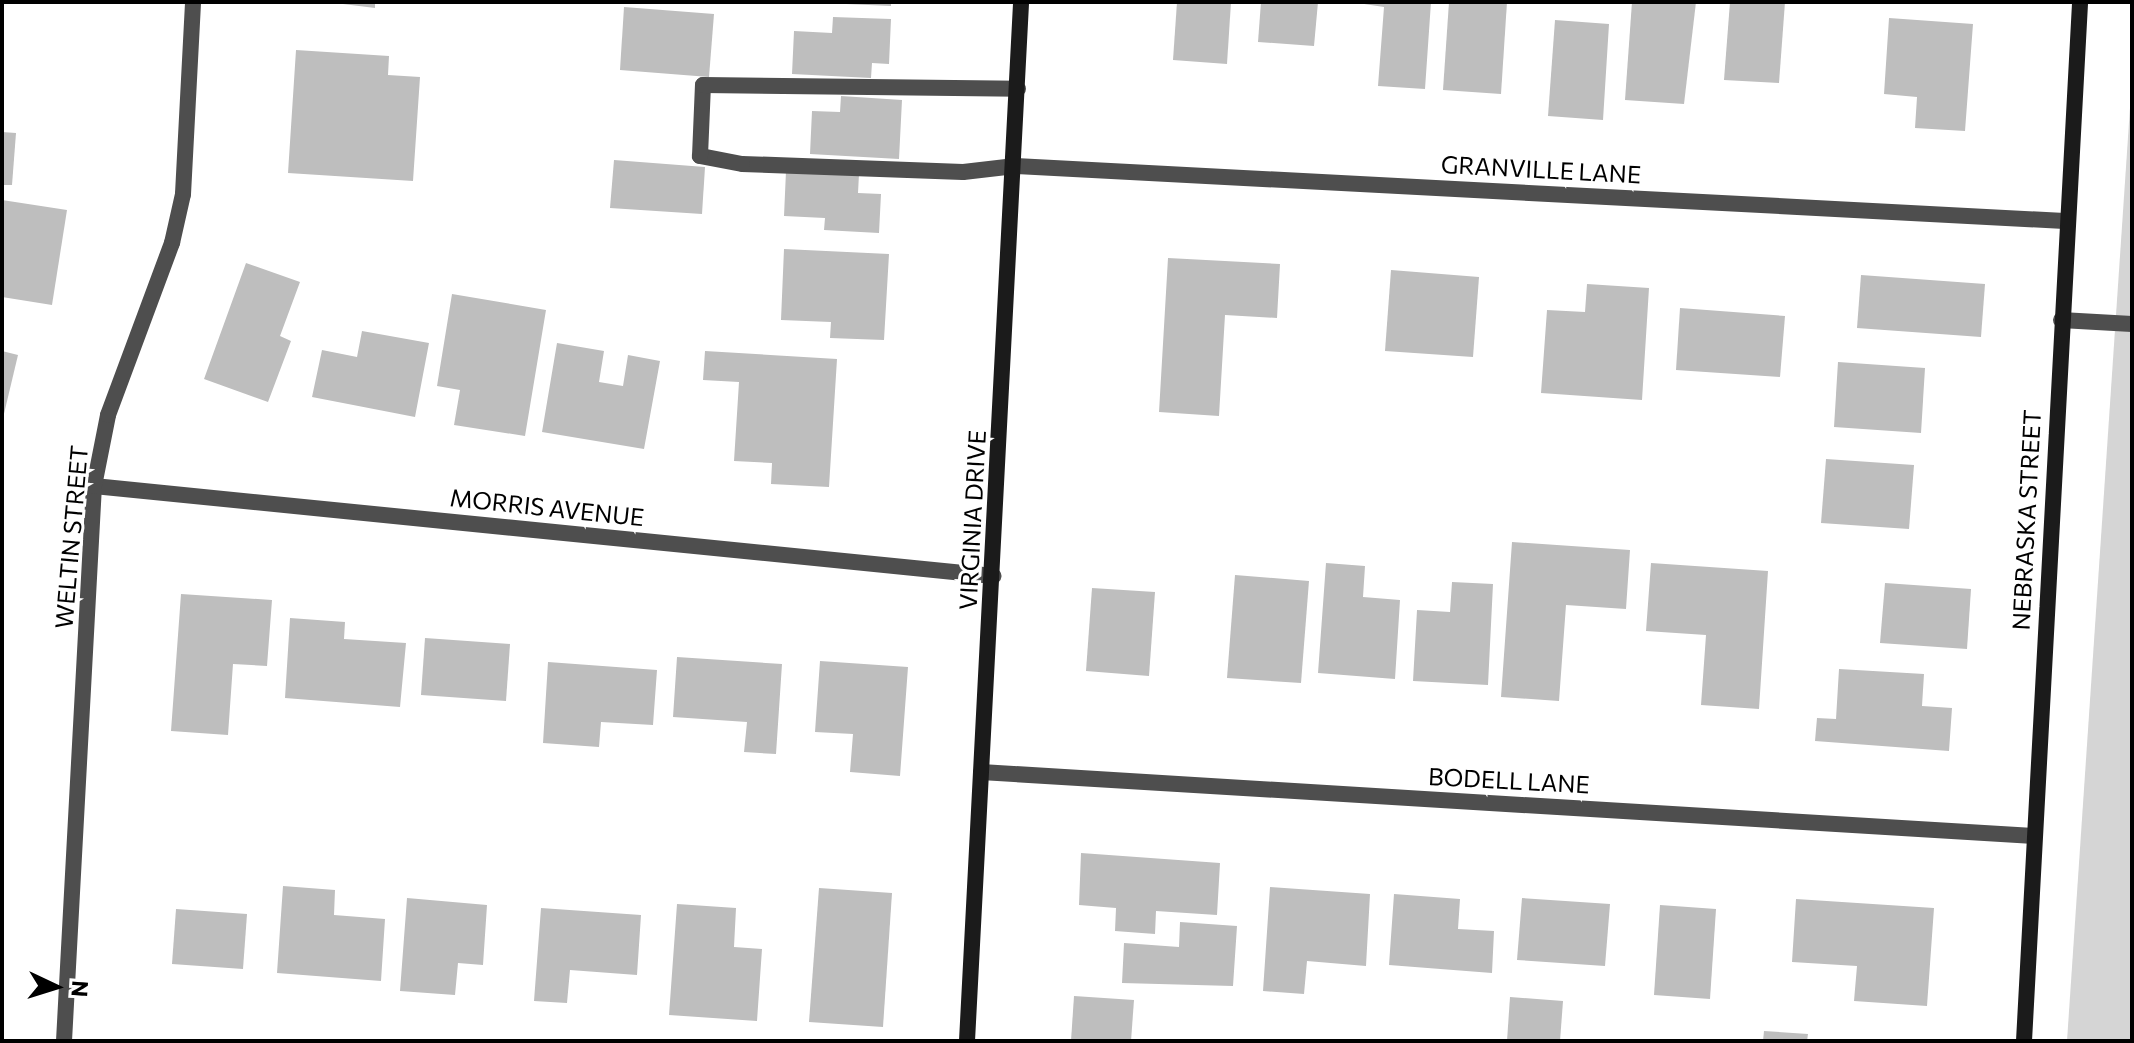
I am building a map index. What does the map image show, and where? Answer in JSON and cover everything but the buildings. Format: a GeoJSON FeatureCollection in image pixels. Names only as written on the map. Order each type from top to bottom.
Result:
{"type":"FeatureCollection","features":[{"type":"Feature","properties":{"kind":"street","name":"WELTIN STREET"},"geometry":{"type":"LineString","coordinates":[[64,1041],[94,486],[108,415],[172,243],[183,194],[193,2]]}},
{"type":"Feature","properties":{"kind":"street","name":"VIRGINIA DRIVE"},"geometry":{"type":"LineString","coordinates":[[967,1041],[994,576],[1021,2]]}},
{"type":"Feature","properties":{"kind":"street","name":"NEBRASKA STREET"},"geometry":{"type":"LineString","coordinates":[[2024,1041],[2065,221],[2080,2]]}},
{"type":"Feature","properties":{"kind":"street","name":"GRANVILLE LANE"},"geometry":{"type":"LineString","coordinates":[[1018,89],[703,85],[700,156],[742,164],[963,172],[1015,166],[2065,221]]}},
{"type":"Feature","properties":{"kind":"street"},"geometry":{"type":"LineString","coordinates":[[2061,320],[2132,324]]}},
{"type":"Feature","properties":{"kind":"street","name":"MORRIS AVENUE"},"geometry":{"type":"LineString","coordinates":[[94,486],[994,576]]}},
{"type":"Feature","properties":{"kind":"street","name":"BODELL LANE"},"geometry":{"type":"LineString","coordinates":[[981,772],[2034,836]]}},
{"type":"Feature","properties":{"kind":"shaded area"},"geometry":{"type":"Polygon","coordinates":[[[2132,78],[2132,1041],[2067,1041],[2132,78]]]}}]}
